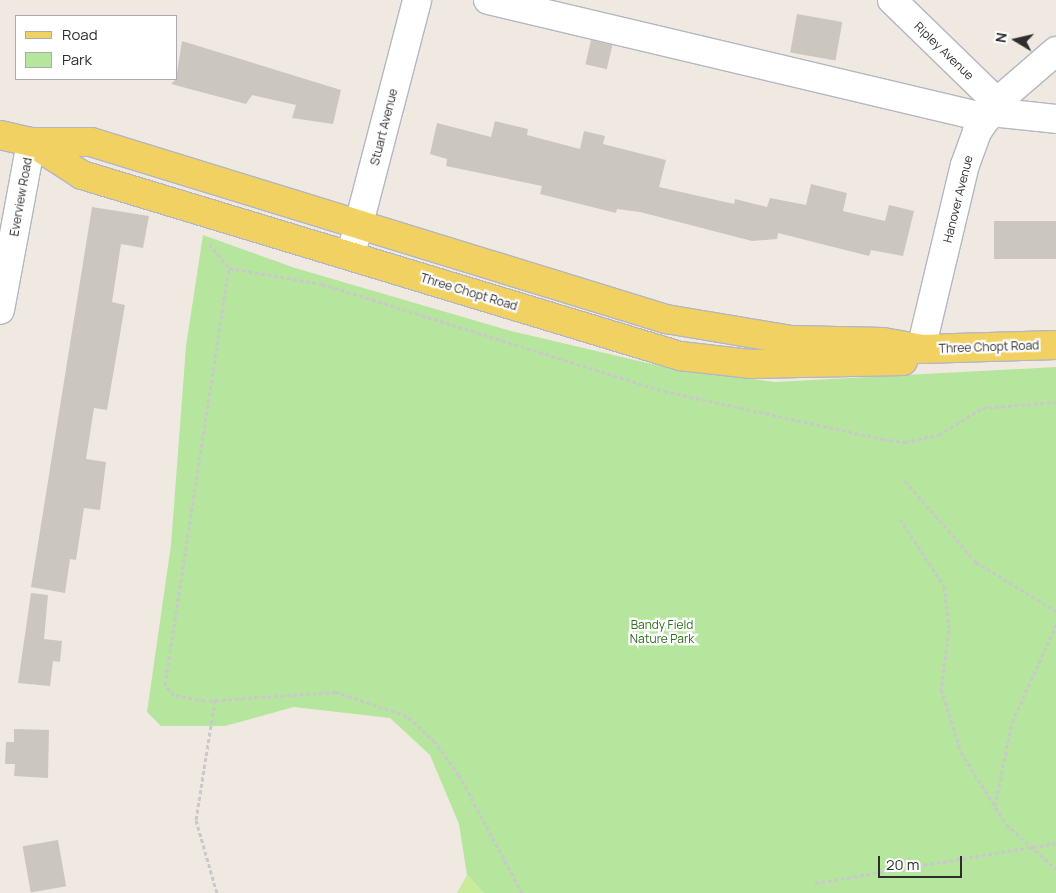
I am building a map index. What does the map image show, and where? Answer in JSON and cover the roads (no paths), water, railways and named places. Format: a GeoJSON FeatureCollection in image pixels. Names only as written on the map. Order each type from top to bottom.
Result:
{"type":"FeatureCollection","features":[{"type":"Feature","properties":{"kind":"main road","name":"Three Chopt Road"},"geometry":{"type":"LineString","coordinates":[[0,135],[31,142],[91,142],[666,319],[791,340],[883,342],[921,349],[1056,344]]}},
{"type":"Feature","properties":{"kind":"main road","name":"Three Chopt Road"},"geometry":{"type":"LineString","coordinates":[[31,142],[82,176],[351,254],[680,356],[750,364],[905,360],[921,349]]}},
{"type":"Feature","properties":{"kind":"street","name":"Stuart Avenue"},"geometry":{"type":"LineString","coordinates":[[351,254],[417,0]]}},
{"type":"Feature","properties":{"kind":"street"},"geometry":{"type":"LineString","coordinates":[[488,0],[992,110],[1056,119]]}},
{"type":"Feature","properties":{"kind":"street","name":"Ripley Avenue"},"geometry":{"type":"LineString","coordinates":[[892,0],[992,110]]}},
{"type":"Feature","properties":{"kind":"street","name":"Hanover Avenue"},"geometry":{"type":"LineString","coordinates":[[921,349],[965,165],[992,110],[1056,51]]}},
{"type":"Feature","properties":{"kind":"street","name":"Everview Road"},"geometry":{"type":"LineString","coordinates":[[0,310],[31,142]]}},
{"type":"Feature","properties":{"kind":"park label","name":"Bandy Field Nature Park"},"geometry":{"type":"Point","coordinates":[662,632]}}]}
